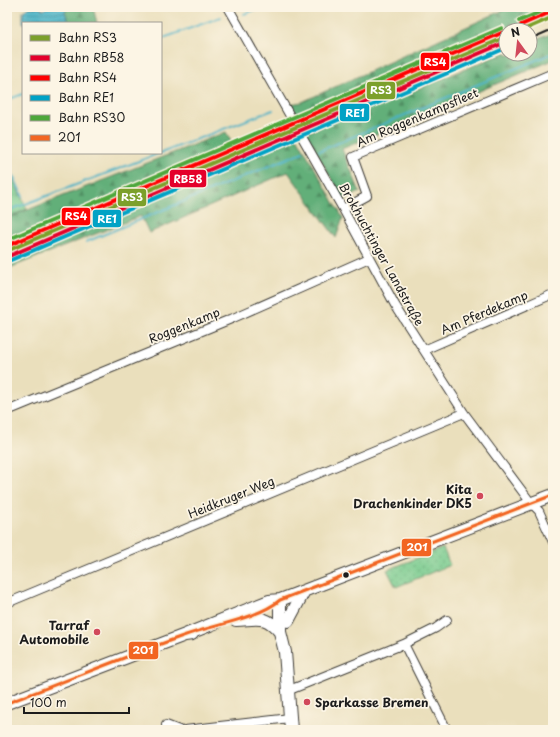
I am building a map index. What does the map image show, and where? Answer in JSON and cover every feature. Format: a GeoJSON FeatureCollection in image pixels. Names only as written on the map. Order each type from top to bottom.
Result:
{"type":"FeatureCollection","features":[{"type":"Feature","properties":{"kind":"main road"},"geometry":{"type":"LineString","coordinates":[[7,703],[185,635],[269,601],[280,600],[553,495]]}},
{"type":"Feature","properties":{"kind":"main road"},"geometry":{"type":"LineString","coordinates":[[288,621],[304,591]]}},
{"type":"Feature","properties":{"kind":"main road"},"geometry":{"type":"LineString","coordinates":[[185,635],[196,634],[236,620],[273,606],[280,600]]}},
{"type":"Feature","properties":{"kind":"main road"},"geometry":{"type":"LineString","coordinates":[[280,600],[287,612],[288,621],[284,652]]}},
{"type":"Feature","properties":{"kind":"main road"},"geometry":{"type":"LineString","coordinates":[[280,600],[280,632],[284,652],[290,724]]}},
{"type":"Feature","properties":{"kind":"main road"},"geometry":{"type":"LineString","coordinates":[[236,620],[258,618],[269,620],[280,632]]}},
{"type":"Feature","properties":{"kind":"street","name":"Brokhuchtinger Landstraße"},"geometry":{"type":"LineString","coordinates":[[228,7],[343,209],[395,304],[464,413],[531,503],[539,511],[553,542]]}},
{"type":"Feature","properties":{"kind":"street","name":"Am Roggenkampsfleet"},"geometry":{"type":"LineString","coordinates":[[343,209],[367,196],[353,157],[553,73]]}},
{"type":"Feature","properties":{"kind":"street","name":"Roggenkamp"},"geometry":{"type":"LineString","coordinates":[[7,411],[231,319],[369,258]]}},
{"type":"Feature","properties":{"kind":"street","name":"Am Pferdekamp"},"geometry":{"type":"LineString","coordinates":[[424,350],[553,294]]}},
{"type":"Feature","properties":{"kind":"street","name":"Heidkruger Weg"},"geometry":{"type":"LineString","coordinates":[[7,603],[464,413]]}},
{"type":"Feature","properties":{"kind":"street"},"geometry":{"type":"LineString","coordinates":[[288,691],[404,644],[436,628],[447,620]]}},
{"type":"Feature","properties":{"kind":"street"},"geometry":{"type":"LineString","coordinates":[[404,644],[447,730]]}},
{"type":"Feature","properties":{"kind":"street"},"geometry":{"type":"LineString","coordinates":[[186,730],[290,724]]}},
{"type":"Feature","properties":{"kind":"street"},"geometry":{"type":"LineString","coordinates":[[166,725],[179,730]]}},
{"type":"Feature","properties":{"kind":"green space"},"geometry":{"type":"Polygon","coordinates":[[[67,7],[93,7],[97,22],[69,22],[65,12],[67,7]]]}},
{"type":"Feature","properties":{"kind":"green space"},"geometry":{"type":"Polygon","coordinates":[[[510,7],[553,7],[553,13],[532,22],[498,22],[498,36],[299,122],[290,104],[302,102],[510,7]]]}},
{"type":"Feature","properties":{"kind":"green space"},"geometry":{"type":"Polygon","coordinates":[[[553,33],[553,60],[342,149],[360,192],[343,200],[306,133],[391,96],[398,97],[498,55],[498,62],[538,62],[538,39],[553,33]]]}},
{"type":"Feature","properties":{"kind":"green space"},"geometry":{"type":"Polygon","coordinates":[[[226,132],[233,145],[7,242],[7,218],[226,132]]]}},
{"type":"Feature","properties":{"kind":"green space"},"geometry":{"type":"Polygon","coordinates":[[[297,137],[343,218],[336,238],[288,172],[149,233],[141,216],[7,269],[7,260],[297,137]]]}},
{"type":"Feature","properties":{"kind":"green space"},"geometry":{"type":"Polygon","coordinates":[[[7,167],[27,209],[7,218],[7,167]]]}},
{"type":"Feature","properties":{"kind":"green space"},"geometry":{"type":"Polygon","coordinates":[[[443,548],[450,565],[396,587],[387,570],[443,548]]]}},
{"type":"Feature","properties":{"kind":"water"},"geometry":{"type":"Polygon","coordinates":[[[30,7],[39,7],[44,10],[47,7],[67,7],[65,12],[69,22],[23,22],[23,11],[30,7]]]}},
{"type":"Feature","properties":{"kind":"waterway"},"geometry":{"type":"LineString","coordinates":[[244,14],[263,7]]}},
{"type":"Feature","properties":{"kind":"waterway"},"geometry":{"type":"LineString","coordinates":[[162,39],[221,17]]}},
{"type":"Feature","properties":{"kind":"waterway"},"geometry":{"type":"LineString","coordinates":[[319,151],[553,53]]}},
{"type":"Feature","properties":{"kind":"waterway"},"geometry":{"type":"LineString","coordinates":[[7,100],[22,94]]}},
{"type":"Feature","properties":{"kind":"waterway"},"geometry":{"type":"LineString","coordinates":[[162,153],[273,110]]}},
{"type":"Feature","properties":{"kind":"waterway"},"geometry":{"type":"LineString","coordinates":[[86,242],[303,152]]}},
{"type":"Feature","properties":{"kind":"waterway"},"geometry":{"type":"LineString","coordinates":[[7,211],[157,154]]}},
{"type":"Feature","properties":{"kind":"waterway"},"geometry":{"type":"LineString","coordinates":[[7,162],[23,197]]}},
{"type":"Feature","properties":{"kind":"railway"},"geometry":{"type":"LineString","coordinates":[[538,36],[553,29]]}},
{"type":"Feature","properties":{"kind":"railway"},"geometry":{"type":"LineString","coordinates":[[398,94],[498,52]]}},
{"type":"Feature","properties":{"kind":"rail line","name":"RS30"},"geometry":{"type":"LineString","coordinates":[[519,21],[549,8]]}},
{"type":"Feature","properties":{"kind":"rail line","name":"RS4"},"geometry":{"type":"LineString","coordinates":[[528,22],[551,12]]}},
{"type":"Feature","properties":{"kind":"rail line","name":"RS3"},"geometry":{"type":"LineString","coordinates":[[538,24],[553,17]]}},
{"type":"Feature","properties":{"kind":"rail line","name":"RS30"},"geometry":{"type":"LineString","coordinates":[[7,240],[498,30]]}},
{"type":"Feature","properties":{"kind":"rail line","name":"RS4"},"geometry":{"type":"LineString","coordinates":[[7,246],[498,35]]}},
{"type":"Feature","properties":{"kind":"rail line","name":"RS3"},"geometry":{"type":"LineString","coordinates":[[7,251],[498,40]]}},
{"type":"Feature","properties":{"kind":"rail line","name":"RB58"},"geometry":{"type":"LineString","coordinates":[[9,256],[498,45]]}},
{"type":"Feature","properties":{"kind":"rail line","name":"RE1"},"geometry":{"type":"LineString","coordinates":[[11,260],[498,51]]}},
{"type":"Feature","properties":{"kind":"transit line","name":"201"},"geometry":{"type":"LineString","coordinates":[[7,703],[183,636],[247,617],[271,607],[280,600],[553,495]]}},
{"type":"Feature","properties":{"kind":"place","name":"Kita Drachenkinder DK5"},"geometry":{"type":"Point","coordinates":[480,496]}},
{"type":"Feature","properties":{"kind":"place","name":"Tarraf Automobile"},"geometry":{"type":"Point","coordinates":[97,632]}},
{"type":"Feature","properties":{"kind":"place","name":"Sparkasse Bremen"},"geometry":{"type":"Point","coordinates":[307,702]}}]}
